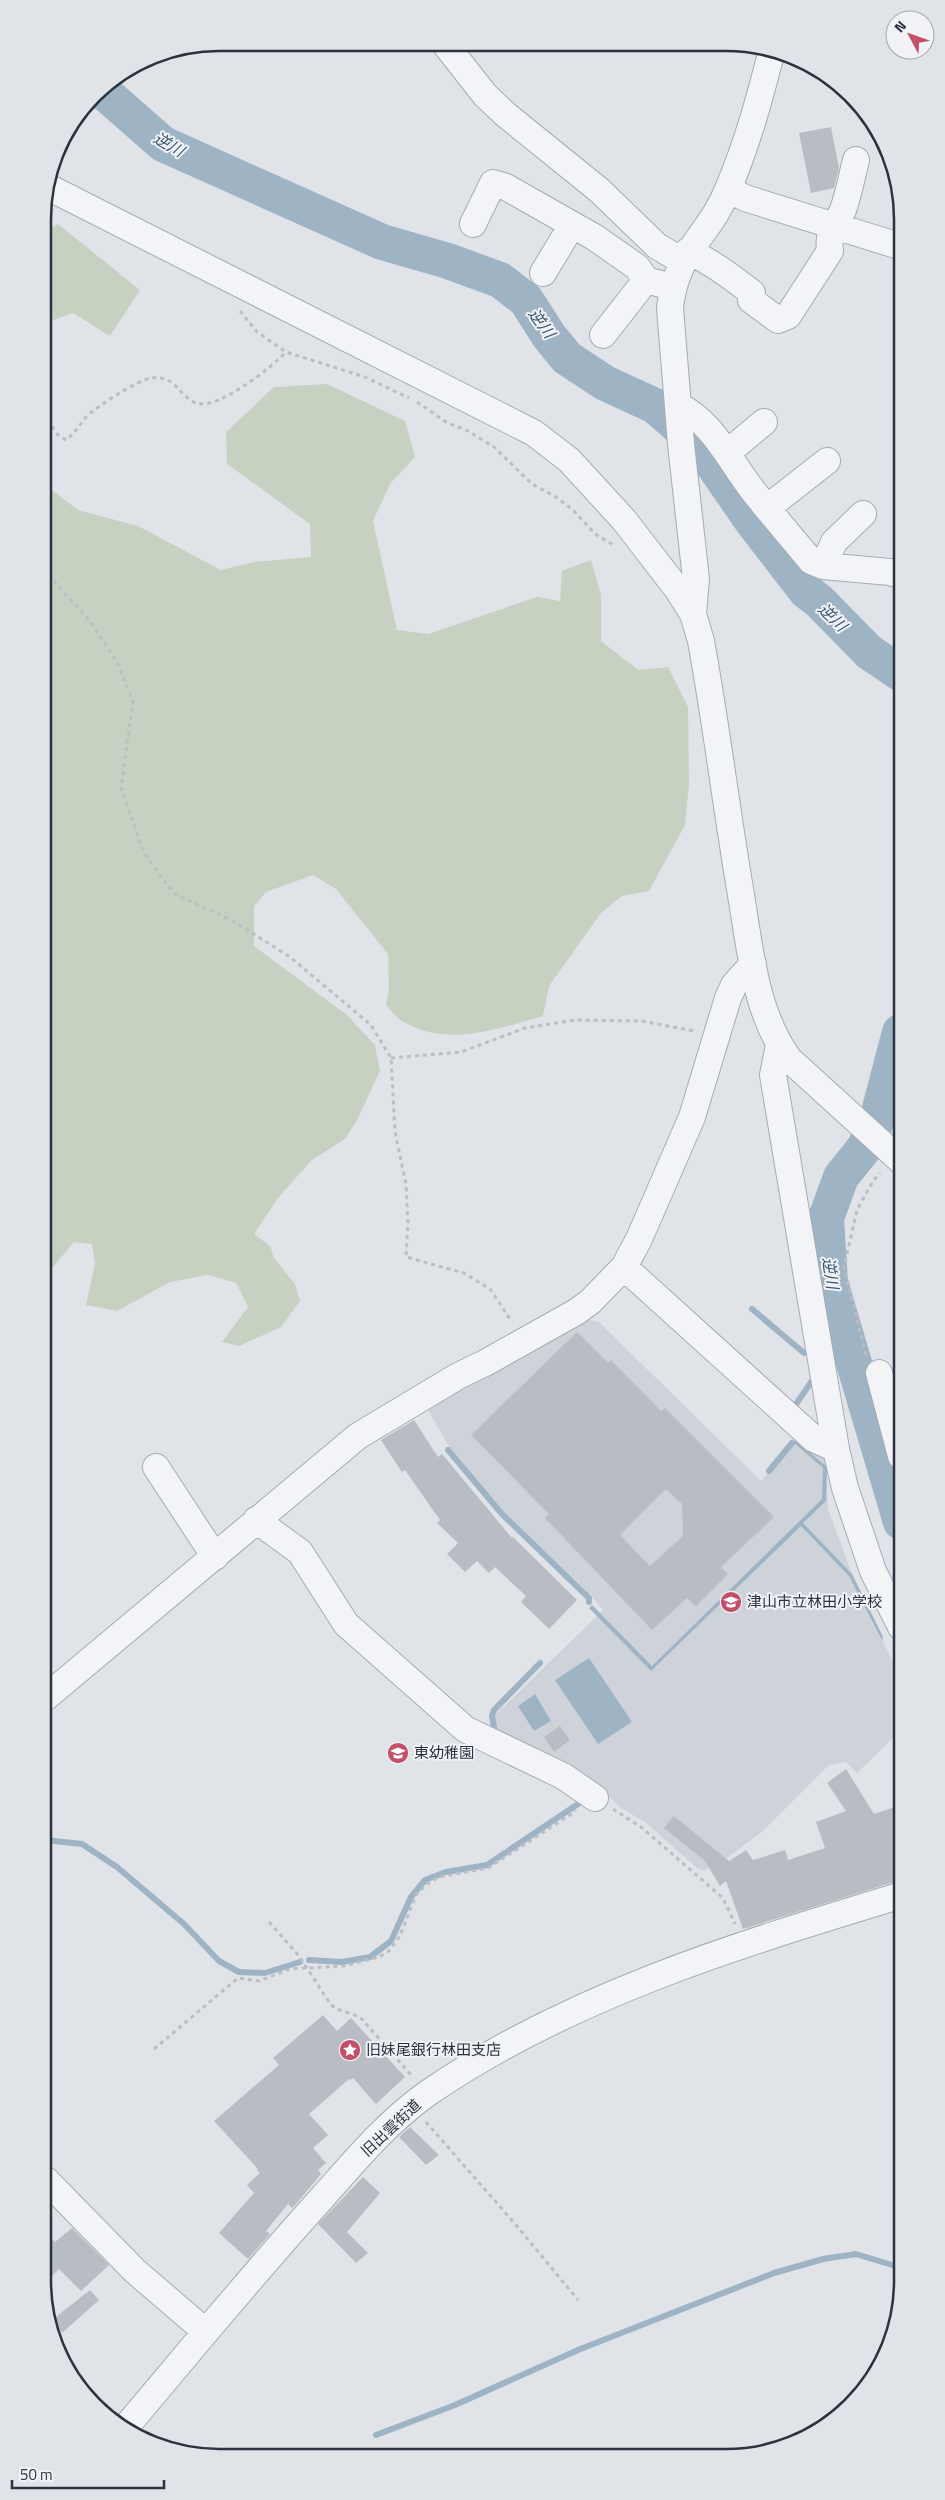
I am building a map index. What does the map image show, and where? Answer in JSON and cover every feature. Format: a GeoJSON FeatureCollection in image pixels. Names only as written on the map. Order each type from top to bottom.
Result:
{"type":"FeatureCollection","features":[{"type":"Feature","properties":{"kind":"street"},"geometry":{"type":"LineString","coordinates":[[451,52],[485,95],[505,114],[599,190],[657,246],[685,256],[708,260],[731,276],[752,294],[751,300],[778,320],[788,316],[824,264],[830,251],[829,240],[833,226],[844,209],[856,160]]}},
{"type":"Feature","properties":{"kind":"street"},"geometry":{"type":"LineString","coordinates":[[693,614],[696,579],[681,444],[670,308],[672,287],[685,256],[718,211],[728,189],[752,122],[770,57]]}},
{"type":"Feature","properties":{"kind":"street"},"geometry":{"type":"LineString","coordinates":[[473,224],[493,183],[506,187],[572,225],[637,267],[646,280],[672,287]]}},
{"type":"Feature","properties":{"kind":"street"},"geometry":{"type":"LineString","coordinates":[[728,189],[744,198],[894,244]]}},
{"type":"Feature","properties":{"kind":"street"},"geometry":{"type":"LineString","coordinates":[[54,191],[534,433],[569,460],[643,546],[678,590],[693,614],[701,640],[709,684],[727,813],[752,964],[766,1018],[779,1045],[807,1077],[860,1121],[894,1153]]}},
{"type":"Feature","properties":{"kind":"street"},"geometry":{"type":"LineString","coordinates":[[543,273],[572,225]]}},
{"type":"Feature","properties":{"kind":"street"},"geometry":{"type":"LineString","coordinates":[[603,335],[646,280]]}},
{"type":"Feature","properties":{"kind":"street"},"geometry":{"type":"LineString","coordinates":[[679,409],[687,410],[702,424],[727,453],[753,491],[811,561],[823,566],[894,573]]}},
{"type":"Feature","properties":{"kind":"street"},"geometry":{"type":"LineString","coordinates":[[727,453],[764,422]]}},
{"type":"Feature","properties":{"kind":"street"},"geometry":{"type":"LineString","coordinates":[[767,508],[827,461]]}},
{"type":"Feature","properties":{"kind":"street"},"geometry":{"type":"LineString","coordinates":[[823,566],[834,542],[863,514]]}},
{"type":"Feature","properties":{"kind":"street"},"geometry":{"type":"LineString","coordinates":[[51,1693],[358,1436],[458,1376],[524,1341],[590,1302],[624,1267],[639,1239],[692,1117],[734,985],[752,964]]}},
{"type":"Feature","properties":{"kind":"street"},"geometry":{"type":"LineString","coordinates":[[779,1045],[773,1075],[836,1449],[858,1532],[873,1571],[893,1612]]}},
{"type":"Feature","properties":{"kind":"street"},"geometry":{"type":"LineString","coordinates":[[624,1267],[814,1439],[836,1449]]}},
{"type":"Feature","properties":{"kind":"street"},"geometry":{"type":"LineString","coordinates":[[879,1373],[893,1427]]}},
{"type":"Feature","properties":{"kind":"street"},"geometry":{"type":"LineString","coordinates":[[156,1467],[215,1557]]}},
{"type":"Feature","properties":{"kind":"street"},"geometry":{"type":"LineString","coordinates":[[256,1520],[300,1552],[346,1624],[465,1729],[563,1776],[595,1798]]}},
{"type":"Feature","properties":{"kind":"street","name":"旧出雲街道"},"geometry":{"type":"LineString","coordinates":[[130,2422],[351,2166],[389,2126],[420,2100],[494,2053],[581,2007],[677,1967],[743,1943],[893,1898]]}},
{"type":"Feature","properties":{"kind":"street"},"geometry":{"type":"LineString","coordinates":[[51,2185],[135,2271],[206,2332]]}},
{"type":"Feature","properties":{"kind":"path"},"geometry":{"type":"LineString","coordinates":[[227,278],[240,311],[257,332],[286,352],[365,376],[419,403],[446,422],[468,432],[494,448],[532,484],[556,497],[573,510],[595,534],[607,543],[633,548],[643,546]]}},
{"type":"Feature","properties":{"kind":"path"},"geometry":{"type":"LineString","coordinates":[[52,426],[57,434],[66,440],[75,432],[87,416],[107,401],[150,378],[164,378],[174,382],[195,403],[209,405],[275,364],[286,352]]}},
{"type":"Feature","properties":{"kind":"path"},"geometry":{"type":"LineString","coordinates":[[52,578],[90,621],[116,662],[133,701],[121,788],[141,845],[150,861],[173,893],[233,921],[290,957],[371,1025],[391,1058],[395,1132],[406,1184],[408,1223],[406,1257],[464,1273],[490,1289],[524,1341]]}},
{"type":"Feature","properties":{"kind":"path"},"geometry":{"type":"LineString","coordinates":[[391,1058],[461,1052],[525,1028],[575,1020],[642,1021],[717,1035]]}},
{"type":"Feature","properties":{"kind":"path"},"geometry":{"type":"LineString","coordinates":[[879,1373],[870,1366],[854,1314],[844,1267],[857,1210],[873,1181],[894,1158]]}},
{"type":"Feature","properties":{"kind":"path"},"geometry":{"type":"LineString","coordinates":[[154,2049],[238,1978],[259,1981],[290,1969],[342,1966],[379,1957],[390,1952],[400,1936],[416,1895],[427,1884],[439,1878],[488,1868],[595,1798],[641,1827],[723,1898],[743,1943]]}},
{"type":"Feature","properties":{"kind":"path"},"geometry":{"type":"LineString","coordinates":[[269,1922],[307,1967],[331,2005],[337,2010],[360,2017],[420,2100],[511,2218],[578,2300]]}},
{"type":"Feature","properties":{"kind":"shaded area","name":"津山市立林田小学校"},"geometry":{"type":"Polygon","coordinates":[[[582,1318],[599,1322],[761,1481],[800,1437],[826,1460],[828,1509],[851,1571],[893,1663],[893,1738],[857,1773],[846,1762],[829,1765],[763,1831],[727,1858],[704,1871],[697,1868],[645,1822],[621,1808],[601,1789],[494,1738],[494,1716],[603,1610],[591,1595],[505,1513],[450,1448],[424,1403],[582,1318]]]}},
{"type":"Feature","properties":{"kind":"green space"},"geometry":{"type":"Polygon","coordinates":[[[58,224],[140,290],[110,336],[73,313],[52,321],[52,227],[58,224]]]}},
{"type":"Feature","properties":{"kind":"green space"},"geometry":{"type":"Polygon","coordinates":[[[327,384],[405,421],[415,457],[390,484],[373,521],[397,630],[428,634],[537,597],[560,601],[562,571],[591,560],[601,595],[601,641],[638,670],[668,667],[688,707],[689,784],[685,825],[649,891],[622,896],[601,913],[549,986],[543,1016],[508,1026],[472,1034],[454,1035],[419,1029],[400,1020],[386,1005],[389,988],[388,954],[336,889],[313,875],[266,892],[254,906],[254,946],[347,1015],[375,1045],[380,1071],[357,1120],[345,1139],[312,1160],[278,1198],[254,1234],[270,1246],[274,1258],[295,1284],[300,1301],[281,1327],[239,1346],[222,1342],[248,1307],[236,1283],[208,1275],[170,1282],[117,1311],[86,1305],[95,1263],[92,1244],[74,1242],[51,1269],[52,490],[78,510],[138,526],[221,570],[254,562],[311,557],[310,524],[227,464],[226,432],[274,387],[327,384]]]}},
{"type":"Feature","properties":{"kind":"water"},"geometry":{"type":"Polygon","coordinates":[[[795,1440],[827,1467],[826,1501],[803,1523],[852,1574],[883,1637],[882,1640],[849,1576],[801,1526],[651,1671],[589,1608],[592,1605],[652,1666],[822,1499],[823,1468],[793,1442],[795,1440]]]}},
{"type":"Feature","properties":{"kind":"water"},"geometry":{"type":"Polygon","coordinates":[[[589,1658],[632,1722],[598,1744],[555,1680],[589,1658]]]}},
{"type":"Feature","properties":{"kind":"water"},"geometry":{"type":"Polygon","coordinates":[[[535,1694],[551,1721],[534,1731],[518,1706],[535,1694]]]}},
{"type":"Feature","properties":{"kind":"building"},"geometry":{"type":"Polygon","coordinates":[[[831,127],[839,168],[834,188],[811,193],[799,133],[831,127]]]}},
{"type":"Feature","properties":{"kind":"building"},"geometry":{"type":"Polygon","coordinates":[[[577,1332],[608,1363],[611,1360],[661,1411],[665,1408],[774,1517],[721,1567],[728,1574],[696,1606],[687,1598],[652,1630],[545,1518],[549,1514],[471,1435],[577,1332]],[[666,1489],[620,1535],[650,1566],[683,1536],[682,1504],[666,1489]]]}},
{"type":"Feature","properties":{"kind":"building"},"geometry":{"type":"Polygon","coordinates":[[[414,1420],[438,1457],[442,1454],[512,1538],[577,1600],[549,1629],[521,1602],[526,1596],[495,1567],[489,1573],[477,1561],[465,1572],[447,1554],[458,1543],[437,1523],[440,1520],[405,1470],[402,1472],[381,1440],[414,1420]]]}},
{"type":"Feature","properties":{"kind":"building"},"geometry":{"type":"Polygon","coordinates":[[[560,1726],[570,1740],[554,1752],[544,1737],[560,1726]]]}},
{"type":"Feature","properties":{"kind":"building"},"geometry":{"type":"Polygon","coordinates":[[[846,1769],[874,1814],[893,1808],[893,1882],[743,1929],[726,1881],[720,1886],[705,1861],[664,1828],[674,1816],[729,1861],[746,1850],[753,1860],[785,1850],[788,1860],[825,1848],[816,1822],[846,1811],[827,1783],[846,1769]]]}},
{"type":"Feature","properties":{"kind":"building"},"geometry":{"type":"Polygon","coordinates":[[[323,2015],[337,2031],[351,2018],[405,2077],[376,2104],[353,2078],[349,2079],[309,2114],[328,2135],[313,2148],[326,2163],[318,2170],[321,2174],[296,2204],[292,2208],[288,2204],[266,2231],[270,2234],[248,2259],[219,2233],[254,2193],[247,2185],[260,2173],[214,2121],[279,2065],[273,2058],[323,2015]]]}},
{"type":"Feature","properties":{"kind":"building"},"geometry":{"type":"Polygon","coordinates":[[[410,2127],[439,2155],[426,2165],[399,2137],[410,2127]]]}},
{"type":"Feature","properties":{"kind":"building"},"geometry":{"type":"Polygon","coordinates":[[[363,2177],[380,2193],[347,2232],[368,2253],[356,2263],[318,2224],[363,2177]]]}},
{"type":"Feature","properties":{"kind":"building"},"geometry":{"type":"Polygon","coordinates":[[[72,2228],[109,2265],[81,2291],[59,2269],[51,2277],[51,2237],[55,2242],[72,2228]]]}},
{"type":"Feature","properties":{"kind":"building"},"geometry":{"type":"Polygon","coordinates":[[[90,2290],[99,2300],[62,2333],[55,2317],[90,2290]]]}},
{"type":"Feature","properties":{"kind":"waterway","name":"逆川"},"geometry":{"type":"LineString","coordinates":[[107,95],[163,144],[382,242],[448,261],[500,280],[526,300],[549,336],[567,358],[605,383],[655,406],[698,443],[752,521],[806,591],[819,601],[869,652],[894,669]]}},
{"type":"Feature","properties":{"kind":"waterway","name":"逆川"},"geometry":{"type":"LineString","coordinates":[[893,1496],[830,1282],[826,1218],[841,1177],[865,1147],[877,1120],[894,1057]]}},
{"type":"Feature","properties":{"kind":"waterway"},"geometry":{"type":"LineString","coordinates":[[752,1309],[804,1353],[811,1351]]}},
{"type":"Feature","properties":{"kind":"waterway"},"geometry":{"type":"LineString","coordinates":[[832,1363],[860,1356]]}},
{"type":"Feature","properties":{"kind":"waterway"},"geometry":{"type":"LineString","coordinates":[[792,1410],[816,1375]]}},
{"type":"Feature","properties":{"kind":"waterway"},"geometry":{"type":"LineString","coordinates":[[769,1471],[792,1443]]}},
{"type":"Feature","properties":{"kind":"waterway"},"geometry":{"type":"LineString","coordinates":[[448,1450],[502,1514],[589,1598],[589,1602]]}},
{"type":"Feature","properties":{"kind":"waterway"},"geometry":{"type":"LineString","coordinates":[[495,1734],[492,1716],[494,1710],[540,1663]]}},
{"type":"Feature","properties":{"kind":"waterway"},"geometry":{"type":"LineString","coordinates":[[309,1960],[342,1962],[370,1957],[391,1941],[411,1897],[425,1880],[446,1872],[487,1865],[584,1800]]}},
{"type":"Feature","properties":{"kind":"waterway"},"geometry":{"type":"LineString","coordinates":[[51,1841],[82,1844],[117,1867],[184,1924],[219,1961],[239,1972],[265,1973],[300,1962]]}},
{"type":"Feature","properties":{"kind":"waterway"},"geometry":{"type":"LineString","coordinates":[[376,2435],[455,2405],[578,2350],[774,2273],[823,2259],[856,2254],[893,2265]]}},
{"type":"Feature","properties":{"kind":"place","name":"津山市立林田小学校"},"geometry":{"type":"Point","coordinates":[731,1602]}},
{"type":"Feature","properties":{"kind":"place","name":"東幼稚園"},"geometry":{"type":"Point","coordinates":[398,1753]}},
{"type":"Feature","properties":{"kind":"place","name":"旧妹尾銀行林田支店"},"geometry":{"type":"Point","coordinates":[350,2050]}}]}
